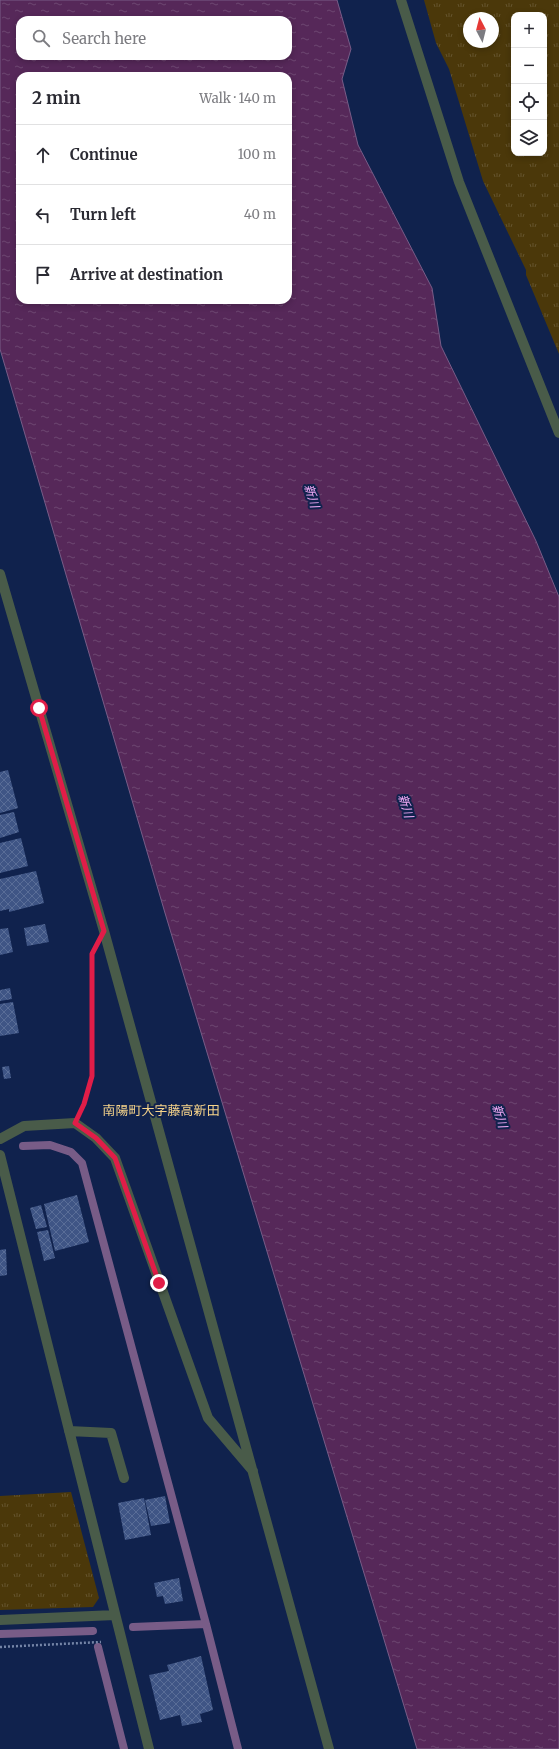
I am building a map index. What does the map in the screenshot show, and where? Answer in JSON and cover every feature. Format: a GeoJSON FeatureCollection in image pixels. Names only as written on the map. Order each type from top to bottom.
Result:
{"type":"FeatureCollection","features":[{"type":"Feature","properties":{"kind":"street"},"geometry":{"type":"LineString","coordinates":[[401,0],[459,182],[559,433]]}},
{"type":"Feature","properties":{"kind":"street"},"geometry":{"type":"LineString","coordinates":[[0,574],[104,931],[329,1749]]}},
{"type":"Feature","properties":{"kind":"street"},"geometry":{"type":"LineString","coordinates":[[0,1139],[24,1126],[75,1123],[96,1138],[115,1158],[208,1418],[254,1473]]}},
{"type":"Feature","properties":{"kind":"street"},"geometry":{"type":"LineString","coordinates":[[0,1155],[149,1749]]}},
{"type":"Feature","properties":{"kind":"street"},"geometry":{"type":"LineString","coordinates":[[69,1431],[110,1433],[124,1478]]}},
{"type":"Feature","properties":{"kind":"street"},"geometry":{"type":"LineString","coordinates":[[0,1620],[115,1615]]}},
{"type":"Feature","properties":{"kind":"path"},"geometry":{"type":"LineString","coordinates":[[75,1123],[84,1104],[92,1076],[92,962]]}},
{"type":"Feature","properties":{"kind":"path"},"geometry":{"type":"LineString","coordinates":[[0,1646],[122,1642]]}},
{"type":"Feature","properties":{"kind":"green space"},"geometry":{"type":"Polygon","coordinates":[[[424,0],[559,0],[559,354],[526,275],[526,270],[483,181],[449,69],[436,43],[424,0]]]}},
{"type":"Feature","properties":{"kind":"green space"},"geometry":{"type":"Polygon","coordinates":[[[71,1492],[99,1598],[93,1607],[0,1610],[0,1496],[71,1492]]]}},
{"type":"Feature","properties":{"kind":"water","name":"新川"},"geometry":{"type":"Polygon","coordinates":[[[0,0],[337,0],[351,49],[342,79],[358,145],[432,288],[441,346],[536,541],[559,597],[559,1749],[417,1749],[165,913],[0,349],[0,0]]]}},
{"type":"Feature","properties":{"kind":"building"},"geometry":{"type":"Polygon","coordinates":[[[8,770],[18,808],[0,813],[0,772],[8,770]]]}},
{"type":"Feature","properties":{"kind":"building"},"geometry":{"type":"Polygon","coordinates":[[[14,812],[19,832],[0,838],[0,815],[14,812]]]}},
{"type":"Feature","properties":{"kind":"building"},"geometry":{"type":"Polygon","coordinates":[[[21,838],[28,866],[0,873],[0,843],[21,838]]]}},
{"type":"Feature","properties":{"kind":"building"},"geometry":{"type":"Polygon","coordinates":[[[36,871],[44,903],[9,912],[9,909],[0,911],[0,879],[36,871]]]}},
{"type":"Feature","properties":{"kind":"building"},"geometry":{"type":"Polygon","coordinates":[[[45,924],[49,942],[27,946],[24,928],[45,924]]]}},
{"type":"Feature","properties":{"kind":"building"},"geometry":{"type":"Polygon","coordinates":[[[8,928],[13,952],[0,955],[0,929],[8,928]]]}},
{"type":"Feature","properties":{"kind":"building"},"geometry":{"type":"Polygon","coordinates":[[[10,988],[12,999],[0,1001],[0,990],[10,988]]]}},
{"type":"Feature","properties":{"kind":"building"},"geometry":{"type":"Polygon","coordinates":[[[13,1002],[19,1033],[0,1036],[0,1004],[13,1002]]]}},
{"type":"Feature","properties":{"kind":"building"},"geometry":{"type":"Polygon","coordinates":[[[9,1066],[11,1078],[4,1079],[2,1067],[9,1066]]]}},
{"type":"Feature","properties":{"kind":"building"},"geometry":{"type":"Polygon","coordinates":[[[77,1195],[89,1242],[55,1251],[44,1204],[77,1195]]]}},
{"type":"Feature","properties":{"kind":"building"},"geometry":{"type":"Polygon","coordinates":[[[41,1205],[47,1227],[36,1229],[30,1208],[41,1205]]]}},
{"type":"Feature","properties":{"kind":"building"},"geometry":{"type":"Polygon","coordinates":[[[48,1230],[55,1258],[44,1261],[37,1232],[48,1230]]]}},
{"type":"Feature","properties":{"kind":"building"},"geometry":{"type":"Polygon","coordinates":[[[6,1249],[7,1275],[0,1276],[0,1250],[6,1249]]]}},
{"type":"Feature","properties":{"kind":"building"},"geometry":{"type":"Polygon","coordinates":[[[165,1496],[170,1523],[151,1526],[145,1500],[165,1496]]]}},
{"type":"Feature","properties":{"kind":"building"},"geometry":{"type":"Polygon","coordinates":[[[144,1498],[151,1535],[125,1540],[118,1503],[144,1498]]]}},
{"type":"Feature","properties":{"kind":"building"},"geometry":{"type":"Polygon","coordinates":[[[179,1578],[183,1601],[165,1604],[163,1596],[157,1597],[154,1583],[179,1578]]]}},
{"type":"Feature","properties":{"kind":"building"},"geometry":{"type":"Polygon","coordinates":[[[201,1656],[213,1710],[200,1714],[202,1722],[182,1726],[180,1715],[160,1720],[149,1675],[169,1671],[167,1665],[201,1656]]]}},
{"type":"Feature","properties":{"kind":"waterway"},"geometry":{"type":"LineString","coordinates":[[23,1146],[50,1145],[71,1152],[82,1163],[206,1624]]}},
{"type":"Feature","properties":{"kind":"waterway"},"geometry":{"type":"LineString","coordinates":[[133,1627],[206,1624],[238,1749]]}},
{"type":"Feature","properties":{"kind":"waterway"},"geometry":{"type":"LineString","coordinates":[[0,1634],[93,1631]]}},
{"type":"Feature","properties":{"kind":"waterway"},"geometry":{"type":"LineString","coordinates":[[98,1647],[124,1749]]}},
{"type":"Feature","properties":{"kind":"district","name":"南陽町大字藤高新田"},"geometry":{"type":"Point","coordinates":[161,1110]}},
{"type":"Feature","properties":{"kind":"route"},"geometry":{"type":"LineString","coordinates":[[39,708],[104,931],[92,954],[92,1076],[84,1104],[75,1123],[96,1138],[115,1158],[126,1193],[159,1283]]}}]}
